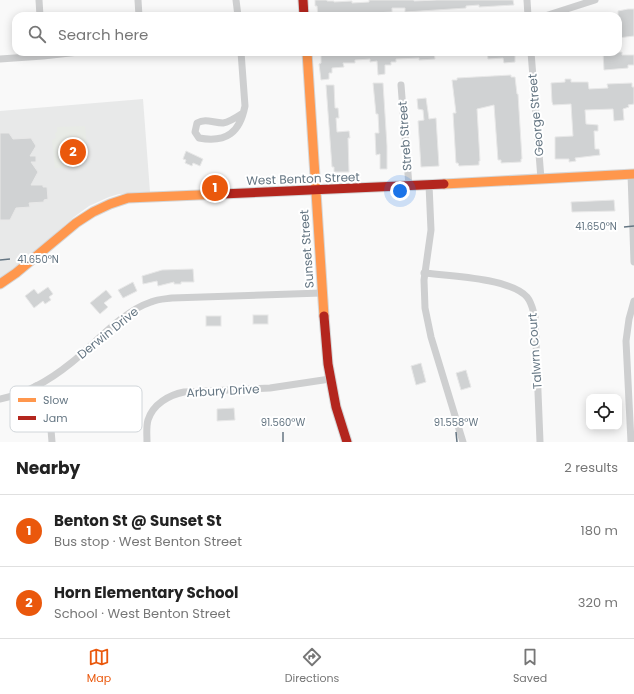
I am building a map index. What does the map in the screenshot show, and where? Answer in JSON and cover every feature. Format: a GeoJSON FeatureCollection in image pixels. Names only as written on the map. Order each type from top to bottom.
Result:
{"type":"FeatureCollection","features":[{"type":"Feature","properties":{"kind":"street"},"geometry":{"type":"LineString","coordinates":[[39,0],[40,12]]}},
{"type":"Feature","properties":{"kind":"street"},"geometry":{"type":"LineString","coordinates":[[138,0],[139,12]]}},
{"type":"Feature","properties":{"kind":"street"},"geometry":{"type":"LineString","coordinates":[[236,0],[238,12]]}},
{"type":"Feature","properties":{"kind":"street"},"geometry":{"type":"LineString","coordinates":[[303,0],[304,12]]}},
{"type":"Feature","properties":{"kind":"street"},"geometry":{"type":"LineString","coordinates":[[527,0],[528,12]]}},
{"type":"Feature","properties":{"kind":"street"},"geometry":{"type":"LineString","coordinates":[[558,12],[595,0]]}},
{"type":"Feature","properties":{"kind":"street"},"geometry":{"type":"LineString","coordinates":[[0,59],[26,56]]}},
{"type":"Feature","properties":{"kind":"street"},"geometry":{"type":"LineString","coordinates":[[241,56],[244,98],[243,113],[238,127],[223,138],[200,138],[195,132],[197,123],[201,120],[221,123],[227,122],[243,113]]}},
{"type":"Feature","properties":{"kind":"street","name":"Sunset Street"},"geometry":{"type":"LineString","coordinates":[[307,56],[322,293],[330,379],[336,407],[347,442]]}},
{"type":"Feature","properties":{"kind":"street","name":"George Street"},"geometry":{"type":"LineString","coordinates":[[531,56],[541,179]]}},
{"type":"Feature","properties":{"kind":"street","name":"Streb Street"},"geometry":{"type":"LineString","coordinates":[[401,85],[409,186]]}},
{"type":"Feature","properties":{"kind":"street"},"geometry":{"type":"LineString","coordinates":[[632,174],[634,262]]}},
{"type":"Feature","properties":{"kind":"street","name":"West Benton Street"},"geometry":{"type":"LineString","coordinates":[[0,284],[88,215],[100,208],[128,198],[315,191],[632,174]]}},
{"type":"Feature","properties":{"kind":"street"},"geometry":{"type":"LineString","coordinates":[[429,185],[431,230],[424,273],[423,290],[426,321],[462,442]]}},
{"type":"Feature","properties":{"kind":"street","name":"Talwrn Court"},"geometry":{"type":"LineString","coordinates":[[424,273],[471,278],[492,282],[513,288],[528,298],[532,304],[535,317],[540,442]]}},
{"type":"Feature","properties":{"kind":"street","name":"Derwin Drive"},"geometry":{"type":"LineString","coordinates":[[36,386],[70,364],[123,318],[152,301],[172,298],[322,293]]}},
{"type":"Feature","properties":{"kind":"street"},"geometry":{"type":"LineString","coordinates":[[631,442],[631,383],[626,341],[629,319],[634,301]]}},
{"type":"Feature","properties":{"kind":"street","name":"Arbury Drive"},"geometry":{"type":"LineString","coordinates":[[148,442],[148,421],[150,414],[160,403],[176,394],[184,392],[270,388],[330,379]]}},
{"type":"Feature","properties":{"kind":"street","name":"Derwin Drive"},"geometry":{"type":"LineString","coordinates":[[0,399],[10,397]]}},
{"type":"Feature","properties":{"kind":"street"},"geometry":{"type":"LineString","coordinates":[[51,432],[52,442]]}},
{"type":"Feature","properties":{"kind":"shaded area"},"geometry":{"type":"Polygon","coordinates":[[[143,99],[150,192],[119,194],[89,206],[74,217],[23,262],[0,279],[0,111],[143,99]]]}},
{"type":"Feature","properties":{"kind":"shaded area"},"geometry":{"type":"Polygon","coordinates":[[[85,126],[88,156],[70,158],[69,167],[55,168],[52,140],[56,138],[55,133],[57,132],[57,127],[85,126]]]}},
{"type":"Feature","properties":{"kind":"building"},"geometry":{"type":"Polygon","coordinates":[[[315,0],[327,0],[334,2],[352,1],[352,3],[369,2],[369,0],[513,0],[514,5],[479,7],[479,5],[466,6],[466,8],[405,12],[405,8],[392,8],[392,12],[318,12],[317,6],[315,6],[315,0]]]}},
{"type":"Feature","properties":{"kind":"building"},"geometry":{"type":"Polygon","coordinates":[[[634,9],[634,36],[622,38],[622,12],[618,11],[634,9]]]}},
{"type":"Feature","properties":{"kind":"building"},"geometry":{"type":"Polygon","coordinates":[[[634,55],[634,65],[628,65],[628,68],[604,70],[603,56],[634,55]]]}},
{"type":"Feature","properties":{"kind":"building"},"geometry":{"type":"Polygon","coordinates":[[[321,56],[435,56],[435,59],[396,59],[396,62],[391,62],[391,65],[385,65],[385,74],[378,75],[377,61],[370,62],[370,59],[355,60],[355,63],[343,63],[344,67],[332,68],[332,73],[329,73],[329,79],[321,80],[319,64],[321,63],[321,56]]]}},
{"type":"Feature","properties":{"kind":"building"},"geometry":{"type":"Polygon","coordinates":[[[488,56],[515,56],[515,62],[504,63],[503,58],[488,59],[488,56]]]}},
{"type":"Feature","properties":{"kind":"building"},"geometry":{"type":"Polygon","coordinates":[[[511,75],[511,77],[515,77],[518,94],[521,162],[501,163],[501,160],[498,160],[494,105],[477,109],[479,165],[459,166],[458,163],[456,163],[453,113],[456,113],[452,80],[457,80],[457,78],[511,75]]]}},
{"type":"Feature","properties":{"kind":"building"},"geometry":{"type":"Polygon","coordinates":[[[565,79],[571,79],[571,82],[588,82],[589,89],[608,88],[607,84],[632,83],[632,87],[634,87],[634,104],[628,105],[629,107],[623,109],[624,120],[614,121],[613,109],[585,110],[586,124],[598,125],[598,131],[594,131],[595,149],[599,149],[600,155],[575,158],[576,161],[569,162],[569,159],[555,159],[555,137],[573,136],[571,104],[553,105],[552,102],[551,83],[565,82],[565,79]]]}},
{"type":"Feature","properties":{"kind":"building"},"geometry":{"type":"Polygon","coordinates":[[[373,83],[383,83],[387,169],[380,169],[380,154],[376,155],[375,133],[379,133],[378,114],[376,114],[373,83]]]}},
{"type":"Feature","properties":{"kind":"building"},"geometry":{"type":"Polygon","coordinates":[[[326,85],[334,85],[335,108],[338,108],[339,118],[336,118],[337,132],[349,131],[349,172],[334,172],[334,167],[332,167],[326,85]]]}},
{"type":"Feature","properties":{"kind":"building"},"geometry":{"type":"Polygon","coordinates":[[[426,98],[429,119],[436,118],[439,166],[421,167],[418,121],[424,120],[423,110],[418,109],[417,99],[426,98]]]}},
{"type":"Feature","properties":{"kind":"building"},"geometry":{"type":"Polygon","coordinates":[[[0,133],[9,133],[13,139],[31,138],[36,146],[30,156],[36,156],[36,162],[31,162],[38,172],[31,185],[43,185],[43,187],[47,187],[48,199],[44,200],[44,202],[29,203],[30,207],[16,208],[10,220],[0,220],[0,133]]]}},
{"type":"Feature","properties":{"kind":"building"},"geometry":{"type":"Polygon","coordinates":[[[186,151],[203,159],[200,166],[193,163],[192,166],[185,163],[186,160],[183,159],[186,151]]]}},
{"type":"Feature","properties":{"kind":"building"},"geometry":{"type":"Polygon","coordinates":[[[614,200],[615,211],[572,212],[571,202],[614,200]]]}},
{"type":"Feature","properties":{"kind":"building"},"geometry":{"type":"Polygon","coordinates":[[[193,269],[194,282],[181,282],[181,284],[174,284],[174,282],[158,286],[157,281],[143,284],[142,276],[162,270],[193,269]]]}},
{"type":"Feature","properties":{"kind":"building"},"geometry":{"type":"Polygon","coordinates":[[[133,282],[137,291],[123,298],[118,290],[133,282]]]}},
{"type":"Feature","properties":{"kind":"building"},"geometry":{"type":"Polygon","coordinates":[[[48,287],[53,294],[49,297],[51,300],[45,304],[43,301],[34,308],[25,296],[34,289],[38,294],[48,287]]]}},
{"type":"Feature","properties":{"kind":"building"},"geometry":{"type":"Polygon","coordinates":[[[106,290],[112,297],[104,303],[108,307],[100,314],[90,303],[106,290]]]}},
{"type":"Feature","properties":{"kind":"building"},"geometry":{"type":"Polygon","coordinates":[[[253,315],[268,315],[268,324],[253,324],[253,315]]]}},
{"type":"Feature","properties":{"kind":"building"},"geometry":{"type":"Polygon","coordinates":[[[206,316],[221,316],[221,326],[206,326],[206,316]]]}},
{"type":"Feature","properties":{"kind":"building"},"geometry":{"type":"Polygon","coordinates":[[[421,363],[426,382],[416,385],[411,366],[421,363]]]}},
{"type":"Feature","properties":{"kind":"building"},"geometry":{"type":"Polygon","coordinates":[[[466,370],[471,387],[461,390],[456,373],[466,370]]]}},
{"type":"Feature","properties":{"kind":"building"},"geometry":{"type":"Polygon","coordinates":[[[234,408],[235,420],[217,421],[217,409],[234,408]]]}},
{"type":"Feature","properties":{"kind":"traffic: slow"},"geometry":{"type":"LineString","coordinates":[[307,56],[324,316]]}},
{"type":"Feature","properties":{"kind":"traffic: slow"},"geometry":{"type":"LineString","coordinates":[[444,184],[634,174]]}},
{"type":"Feature","properties":{"kind":"traffic: slow"},"geometry":{"type":"LineString","coordinates":[[0,284],[16,273],[76,223],[93,212],[110,204],[128,198],[222,194]]}},
{"type":"Feature","properties":{"kind":"traffic: jam"},"geometry":{"type":"LineString","coordinates":[[303,0],[304,12]]}},
{"type":"Feature","properties":{"kind":"traffic: jam"},"geometry":{"type":"LineString","coordinates":[[222,194],[444,184]]}},
{"type":"Feature","properties":{"kind":"traffic: jam"},"geometry":{"type":"LineString","coordinates":[[324,316],[328,364],[336,407],[347,442]]}},
{"type":"Feature","properties":{"kind":"place","name":"Horn Elementary School"},"geometry":{"type":"Point","coordinates":[73,152]}},
{"type":"Feature","properties":{"kind":"place","name":"Benton St @ Sunset St"},"geometry":{"type":"Point","coordinates":[215,188]}}]}
